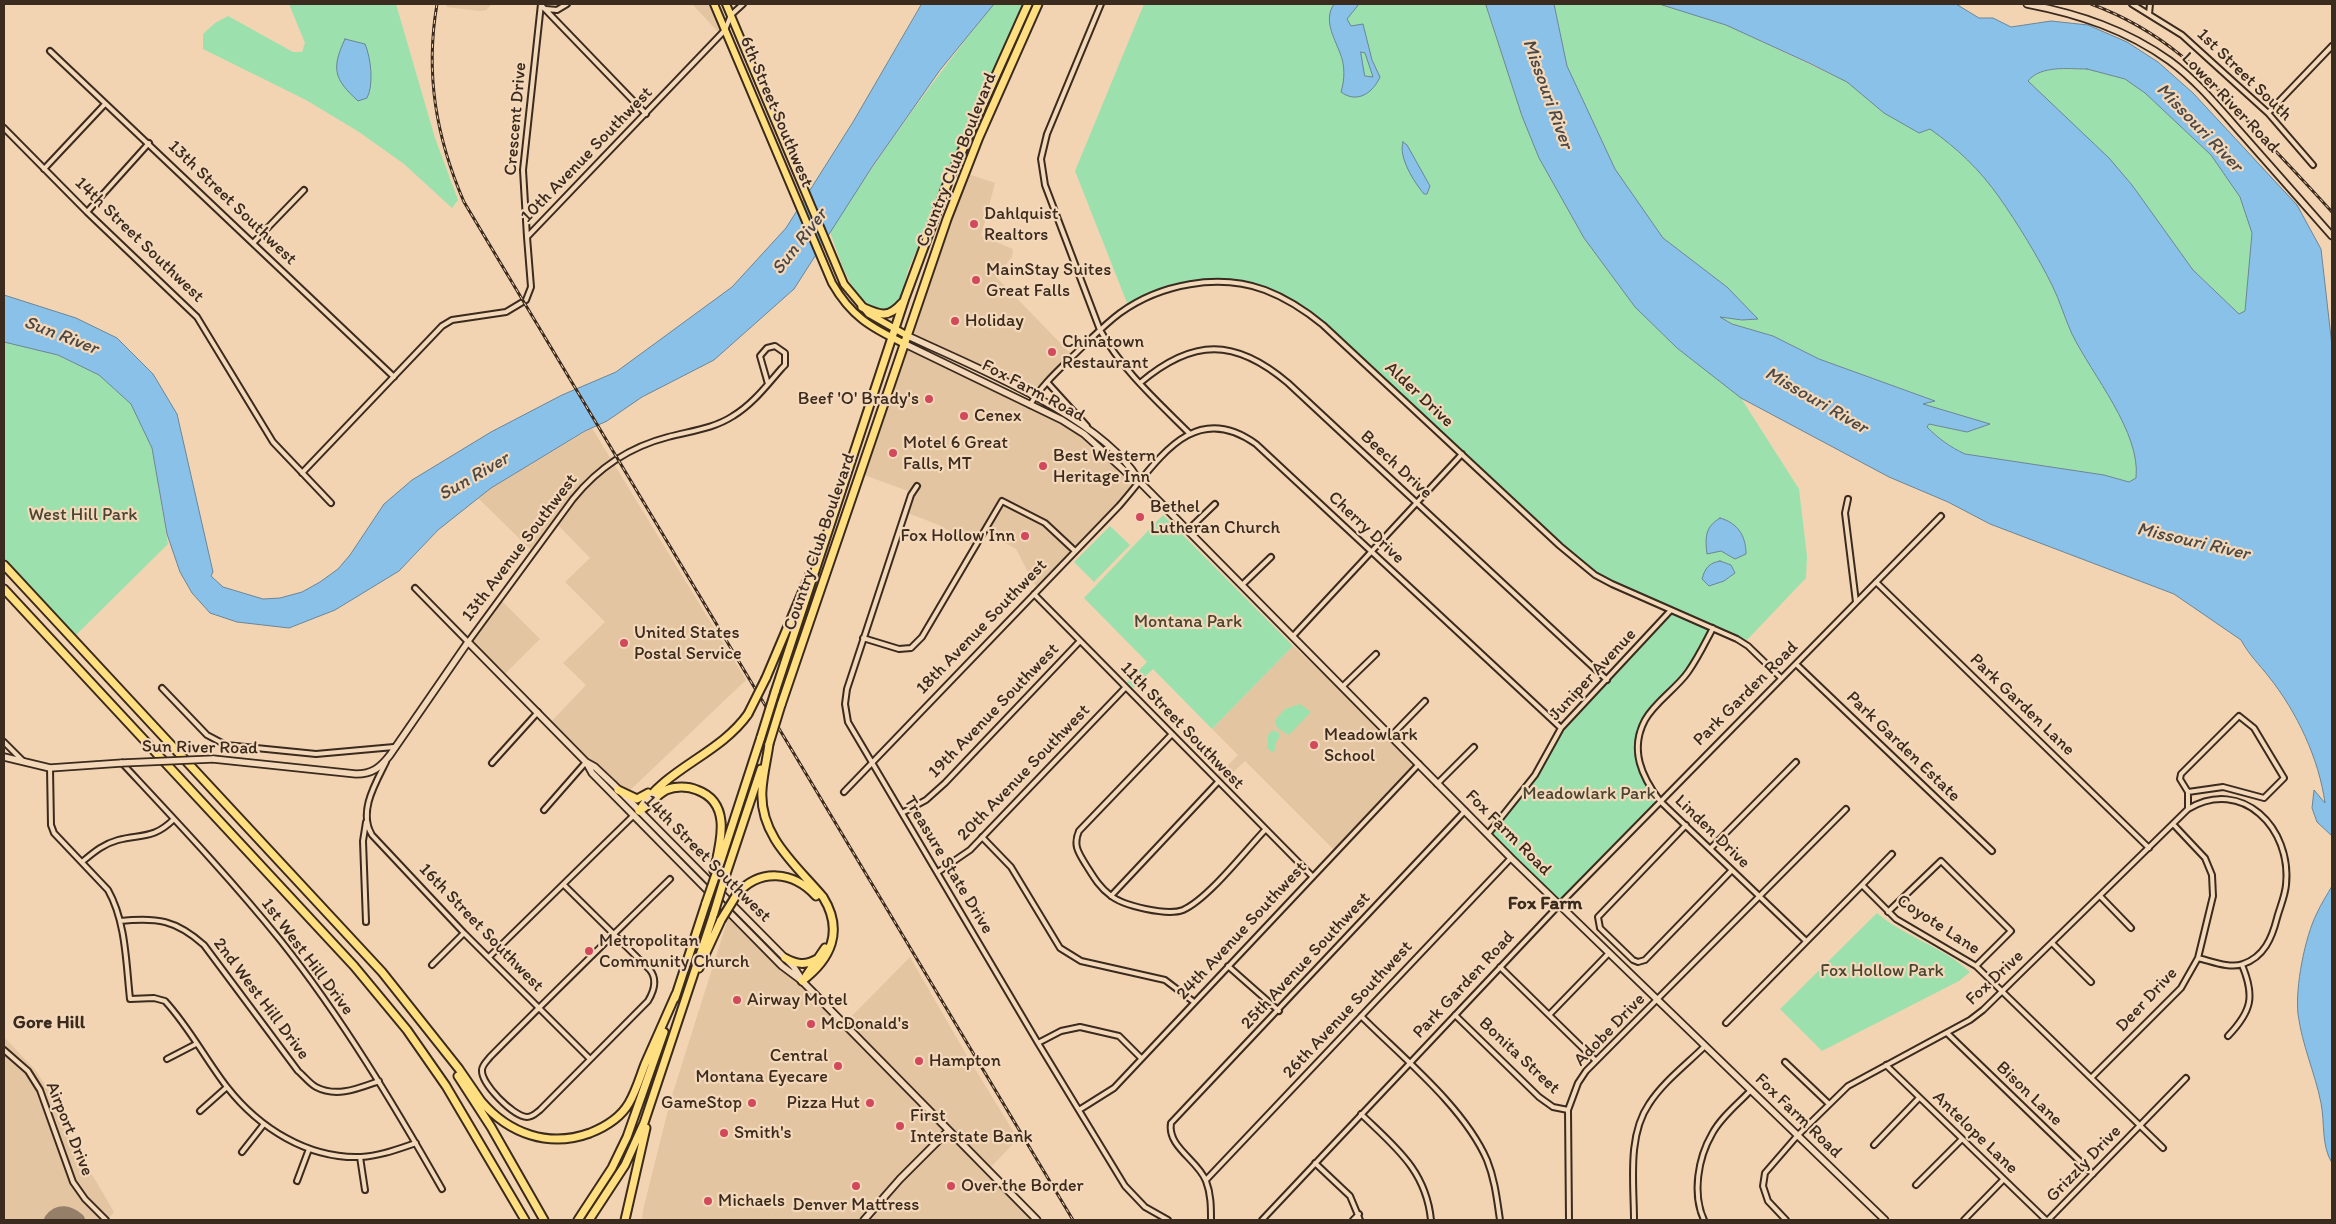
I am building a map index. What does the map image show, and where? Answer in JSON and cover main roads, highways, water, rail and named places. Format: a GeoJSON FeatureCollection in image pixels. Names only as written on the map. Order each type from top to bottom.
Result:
{"type":"FeatureCollection","features":[{"type":"Feature","properties":{"kind":"highway","name":"Country Club Boulevard"},"geometry":{"type":"LineString","coordinates":[[676,994],[905,298],[948,182],[1028,4]]}},
{"type":"Feature","properties":{"kind":"highway","name":"Country Club Boulevard"},"geometry":{"type":"LineString","coordinates":[[653,1098],[679,1014],[903,343],[959,186],[1038,4]]}},
{"type":"Feature","properties":{"kind":"highway"},"geometry":{"type":"LineString","coordinates":[[862,307],[880,316],[886,315],[896,309],[905,298]]}},
{"type":"Feature","properties":{"kind":"highway"},"geometry":{"type":"LineString","coordinates":[[618,790],[632,798],[642,798],[722,743],[748,714],[766,678],[812,571],[820,559]]}},
{"type":"Feature","properties":{"kind":"highway"},"geometry":{"type":"LineString","coordinates":[[4,565],[336,921],[411,1008],[493,1115],[513,1129],[531,1136],[565,1140],[599,1130],[615,1119],[629,1103],[676,994]]}},
{"type":"Feature","properties":{"kind":"highway"},"geometry":{"type":"LineString","coordinates":[[4,589],[354,966],[407,1030],[446,1086],[525,1220]]}},
{"type":"Feature","properties":{"kind":"highway"},"geometry":{"type":"LineString","coordinates":[[679,1014],[720,920],[737,894],[755,880],[768,876],[786,876],[805,885],[817,896],[826,913],[828,936],[823,954],[802,981],[825,959],[833,939],[833,926],[828,905],[783,852],[767,827],[762,791],[770,744]]}},
{"type":"Feature","properties":{"kind":"highway"},"geometry":{"type":"LineString","coordinates":[[671,778],[643,803],[636,813],[672,788],[688,787],[704,793],[716,806],[722,824],[715,873]]}},
{"type":"Feature","properties":{"kind":"highway"},"geometry":{"type":"LineString","coordinates":[[785,958],[798,964],[805,964],[814,961],[823,954]]}},
{"type":"Feature","properties":{"kind":"highway"},"geometry":{"type":"LineString","coordinates":[[578,1220],[612,1168],[627,1137],[643,1097],[676,994]]}},
{"type":"Feature","properties":{"kind":"highway"},"geometry":{"type":"LineString","coordinates":[[411,1008],[491,1127],[544,1220]]}},
{"type":"Feature","properties":{"kind":"highway"},"geometry":{"type":"LineString","coordinates":[[589,1220],[625,1165],[653,1098]]}},
{"type":"Feature","properties":{"kind":"highway"},"geometry":{"type":"LineString","coordinates":[[625,1220],[653,1098]]}},
{"type":"Feature","properties":{"kind":"main road","name":"6th Street Southwest"},"geometry":{"type":"LineString","coordinates":[[714,4],[839,294],[856,315],[903,343]]}},
{"type":"Feature","properties":{"kind":"main road","name":"6th Street Southwest"},"geometry":{"type":"LineString","coordinates":[[726,4],[844,284],[862,307],[906,335]]}},
{"type":"Feature","properties":{"kind":"water","name":"Sun River"},"geometry":{"type":"Polygon","coordinates":[[[922,4],[994,4],[940,70],[872,167],[794,289],[714,360],[642,397],[607,421],[585,431],[491,488],[438,530],[399,571],[335,610],[289,628],[237,622],[210,613],[192,593],[180,572],[167,534],[152,448],[131,404],[99,375],[58,355],[4,342],[4,295],[76,318],[117,338],[153,374],[177,414],[213,572],[211,576],[223,587],[263,599],[280,598],[302,592],[338,569],[350,555],[384,504],[412,480],[491,432],[562,395],[616,372],[732,287],[786,228],[853,122],[922,4]]]}},
{"type":"Feature","properties":{"kind":"water"},"geometry":{"type":"Polygon","coordinates":[[[1334,4],[1359,4],[1347,19],[1351,26],[1363,24],[1372,60],[1380,77],[1369,92],[1359,97],[1353,97],[1341,92],[1344,67],[1329,22],[1334,4]],[[1361,52],[1365,76],[1373,77],[1365,53],[1361,52]]]}},
{"type":"Feature","properties":{"kind":"water","name":"Missouri River"},"geometry":{"type":"Polygon","coordinates":[[[1486,4],[1554,4],[1567,66],[1615,169],[1663,238],[1727,287],[1758,319],[1742,320],[1720,317],[1732,324],[1773,336],[1819,359],[1935,401],[1923,404],[1990,424],[1967,432],[1929,424],[1927,427],[1936,435],[1950,446],[1965,454],[2104,475],[2129,482],[2136,478],[2136,460],[2123,423],[2072,334],[2058,297],[2040,263],[2006,207],[1992,187],[1968,160],[1930,129],[1919,133],[1884,113],[1847,82],[1726,25],[1659,4],[1956,4],[1979,18],[1993,18],[2011,27],[2051,21],[2088,25],[2127,42],[2158,62],[2193,93],[2297,205],[2321,249],[2332,346],[2332,836],[2317,822],[2312,808],[2314,790],[2325,803],[2318,770],[2305,737],[2289,705],[2241,640],[2174,594],[1990,524],[1948,502],[1889,477],[1741,398],[1677,348],[1635,307],[1584,238],[1539,158],[1522,116],[1486,4]],[[2055,69],[2040,72],[2028,81],[2109,158],[2132,185],[2193,270],[2239,314],[2245,311],[2252,233],[2240,197],[2211,155],[2145,93],[2125,79],[2087,69],[2055,69]]]}},
{"type":"Feature","properties":{"kind":"water"},"geometry":{"type":"Polygon","coordinates":[[[345,39],[365,44],[369,57],[371,79],[369,93],[367,98],[358,101],[344,86],[337,73],[338,58],[345,39]]]}},
{"type":"Feature","properties":{"kind":"water"},"geometry":{"type":"Polygon","coordinates":[[[1403,142],[1407,145],[1430,186],[1427,194],[1424,194],[1420,189],[1408,169],[1403,155],[1403,142]]]}},
{"type":"Feature","properties":{"kind":"water"},"geometry":{"type":"Polygon","coordinates":[[[1720,518],[1732,523],[1740,531],[1746,547],[1746,554],[1735,559],[1721,551],[1707,554],[1707,533],[1711,525],[1720,518]]]}},
{"type":"Feature","properties":{"kind":"water"},"geometry":{"type":"Polygon","coordinates":[[[1720,561],[1731,565],[1735,573],[1724,581],[1709,586],[1702,579],[1705,572],[1710,565],[1720,561]]]}},
{"type":"Feature","properties":{"kind":"water"},"geometry":{"type":"Polygon","coordinates":[[[2332,886],[2332,1163],[2326,1149],[2321,1103],[2302,1037],[2297,1003],[2305,948],[2313,923],[2332,886]]]}},
{"type":"Feature","properties":{"kind":"railway"},"geometry":{"type":"LineString","coordinates":[[437,4],[432,55],[436,105],[446,153],[464,202],[1073,1220]]}},
{"type":"Feature","properties":{"kind":"railway"},"geometry":{"type":"LineString","coordinates":[[2091,4],[2140,27],[2162,41],[2200,72],[2332,212]]}},
{"type":"Feature","properties":{"kind":"place","name":"Dahlquist Realtors"},"geometry":{"type":"Point","coordinates":[974,224]}},
{"type":"Feature","properties":{"kind":"place","name":"MainStay Suites Great Falls"},"geometry":{"type":"Point","coordinates":[976,280]}},
{"type":"Feature","properties":{"kind":"place","name":"Holiday"},"geometry":{"type":"Point","coordinates":[955,321]}},
{"type":"Feature","properties":{"kind":"place","name":"Chinatown Restaurant"},"geometry":{"type":"Point","coordinates":[1052,352]}},
{"type":"Feature","properties":{"kind":"place","name":"Beef 'O' Brady's"},"geometry":{"type":"Point","coordinates":[929,399]}},
{"type":"Feature","properties":{"kind":"place","name":"Cenex"},"geometry":{"type":"Point","coordinates":[964,416]}},
{"type":"Feature","properties":{"kind":"place","name":"Motel 6 Great Falls, MT"},"geometry":{"type":"Point","coordinates":[893,453]}},
{"type":"Feature","properties":{"kind":"place","name":"Best Western Heritage Inn"},"geometry":{"type":"Point","coordinates":[1043,466]}},
{"type":"Feature","properties":{"kind":"place","name":"Bethel Lutheran Church"},"geometry":{"type":"Point","coordinates":[1140,517]}},
{"type":"Feature","properties":{"kind":"place","name":"Fox Hollow Inn"},"geometry":{"type":"Point","coordinates":[1025,536]}},
{"type":"Feature","properties":{"kind":"place","name":"United States Postal Service"},"geometry":{"type":"Point","coordinates":[624,643]}},
{"type":"Feature","properties":{"kind":"place","name":"Meadowlark School"},"geometry":{"type":"Point","coordinates":[1314,745]}},
{"type":"Feature","properties":{"kind":"place","name":"Metropolitan Community Church"},"geometry":{"type":"Point","coordinates":[589,951]}},
{"type":"Feature","properties":{"kind":"place","name":"Airway Motel"},"geometry":{"type":"Point","coordinates":[737,1000]}},
{"type":"Feature","properties":{"kind":"place","name":"McDonald's"},"geometry":{"type":"Point","coordinates":[811,1024]}},
{"type":"Feature","properties":{"kind":"place","name":"Hampton"},"geometry":{"type":"Point","coordinates":[919,1061]}},
{"type":"Feature","properties":{"kind":"place","name":"Central Montana Eyecare"},"geometry":{"type":"Point","coordinates":[838,1066]}},
{"type":"Feature","properties":{"kind":"place","name":"GameStop"},"geometry":{"type":"Point","coordinates":[752,1103]}},
{"type":"Feature","properties":{"kind":"place","name":"Pizza Hut"},"geometry":{"type":"Point","coordinates":[870,1103]}},
{"type":"Feature","properties":{"kind":"place","name":"First Interstate Bank"},"geometry":{"type":"Point","coordinates":[900,1126]}},
{"type":"Feature","properties":{"kind":"place","name":"Smith's"},"geometry":{"type":"Point","coordinates":[724,1133]}},
{"type":"Feature","properties":{"kind":"place","name":"Denver Mattress"},"geometry":{"type":"Point","coordinates":[856,1186]}},
{"type":"Feature","properties":{"kind":"place","name":"Over the Border"},"geometry":{"type":"Point","coordinates":[951,1186]}},
{"type":"Feature","properties":{"kind":"place","name":"Michaels"},"geometry":{"type":"Point","coordinates":[708,1201]}},
{"type":"Feature","properties":{"kind":"district","name":"Fox Farm"},"geometry":{"type":"Point","coordinates":[1545,904]}},
{"type":"Feature","properties":{"kind":"district","name":"Gore Hill"},"geometry":{"type":"Point","coordinates":[49,1023]}},
{"type":"Feature","properties":{"kind":"park label","name":"West Hill Park"},"geometry":{"type":"Point","coordinates":[83,515]}},
{"type":"Feature","properties":{"kind":"park label","name":"Montana Park"},"geometry":{"type":"Point","coordinates":[1188,622]}},
{"type":"Feature","properties":{"kind":"park label","name":"Meadowlark Park"},"geometry":{"type":"Point","coordinates":[1589,794]}},
{"type":"Feature","properties":{"kind":"park label","name":"Fox Hollow Park"},"geometry":{"type":"Point","coordinates":[1882,971]}}]}
